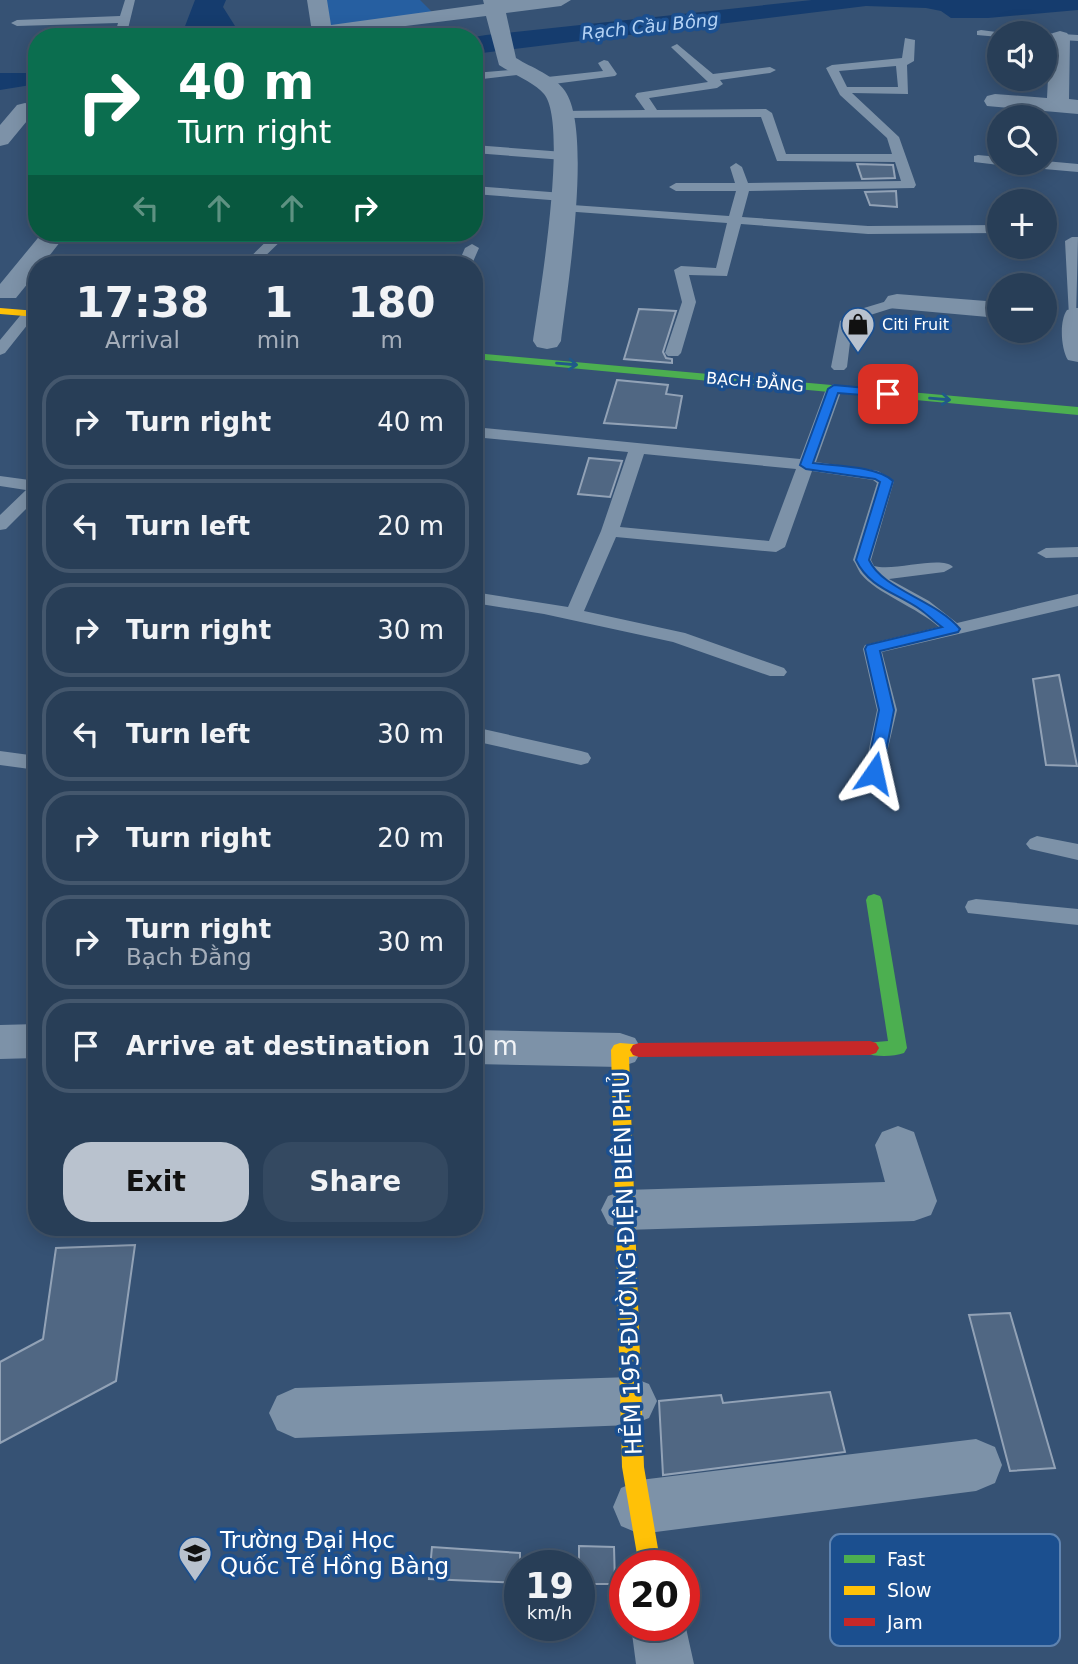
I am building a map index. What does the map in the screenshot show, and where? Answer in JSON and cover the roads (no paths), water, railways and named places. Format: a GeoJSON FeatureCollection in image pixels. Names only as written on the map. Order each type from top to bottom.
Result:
{"type":"FeatureCollection","features":[{"type":"Feature","properties":{"kind":"street"},"geometry":{"type":"LineString","coordinates":[[317,0],[321,28]]}},
{"type":"Feature","properties":{"kind":"street"},"geometry":{"type":"LineString","coordinates":[[355,28],[561,0]]}},
{"type":"Feature","properties":{"kind":"street"},"geometry":{"type":"LineString","coordinates":[[495,11],[522,72],[556,93],[565,114],[563,202],[546,346]]}},
{"type":"Feature","properties":{"kind":"street"},"geometry":{"type":"LineString","coordinates":[[995,102],[1068,106],[1068,83],[1061,37]]}},
{"type":"Feature","properties":{"kind":"street"},"geometry":{"type":"LineString","coordinates":[[0,139],[25,110]]}},
{"type":"Feature","properties":{"kind":"street"},"geometry":{"type":"LineString","coordinates":[[28,270],[7,298],[28,311]]}},
{"type":"Feature","properties":{"kind":"street"},"geometry":{"type":"LineString","coordinates":[[897,302],[987,309]]}},
{"type":"Feature","properties":{"kind":"street"},"geometry":{"type":"LineString","coordinates":[[1070,316],[1078,354]]}},
{"type":"Feature","properties":{"kind":"street","name":"BẠCH ĐẰNG"},"geometry":{"type":"LineString","coordinates":[[483,355],[546,346],[834,389],[1078,411]]}},
{"type":"Feature","properties":{"kind":"street","name":"HẺM 195 ĐƯỜNG ĐIỆN BIÊN PHỦ"},"geometry":{"type":"LineString","coordinates":[[647,1550],[633,1466],[620,1050],[898,1048],[874,900]]}},
{"type":"Feature","properties":{"kind":"street"},"geometry":{"type":"LineString","coordinates":[[0,1042],[28,1041]]}},
{"type":"Feature","properties":{"kind":"street"},"geometry":{"type":"LineString","coordinates":[[483,1047],[620,1050]]}},
{"type":"Feature","properties":{"kind":"street"},"geometry":{"type":"LineString","coordinates":[[625,1210],[914,1201],[898,1145]]}},
{"type":"Feature","properties":{"kind":"street"},"geometry":{"type":"LineString","coordinates":[[295,1413],[631,1401]]}},
{"type":"Feature","properties":{"kind":"street"},"geometry":{"type":"LineString","coordinates":[[640,1507],[976,1465]]}},
{"type":"Feature","properties":{"kind":"street"},"geometry":{"type":"LineString","coordinates":[[661,1641],[665,1664]]}},
{"type":"Feature","properties":{"kind":"lane"},"geometry":{"type":"LineString","coordinates":[[122,28],[130,0]]}},
{"type":"Feature","properties":{"kind":"lane"},"geometry":{"type":"LineString","coordinates":[[18,23],[125,19]]}},
{"type":"Feature","properties":{"kind":"lane"},"geometry":{"type":"LineString","coordinates":[[981,33],[987,33]]}},
{"type":"Feature","properties":{"kind":"lane"},"geometry":{"type":"LineString","coordinates":[[676,187],[909,185],[893,137],[844,92],[832,68],[908,61],[909,40]]}},
{"type":"Feature","properties":{"kind":"lane"},"geometry":{"type":"LineString","coordinates":[[653,113],[642,96],[718,84],[677,47]]}},
{"type":"Feature","properties":{"kind":"lane"},"geometry":{"type":"LineString","coordinates":[[844,92],[854,89],[904,91],[901,61]]}},
{"type":"Feature","properties":{"kind":"lane"},"geometry":{"type":"LineString","coordinates":[[483,76],[522,72],[611,74],[604,63]]}},
{"type":"Feature","properties":{"kind":"lane"},"geometry":{"type":"LineString","coordinates":[[711,78],[770,70]]}},
{"type":"Feature","properties":{"kind":"lane"},"geometry":{"type":"LineString","coordinates":[[565,114],[766,113],[781,158],[900,159]]}},
{"type":"Feature","properties":{"kind":"lane"},"geometry":{"type":"LineString","coordinates":[[483,150],[564,156]]}},
{"type":"Feature","properties":{"kind":"lane"},"geometry":{"type":"LineString","coordinates":[[835,158],[844,186]]}},
{"type":"Feature","properties":{"kind":"lane"},"geometry":{"type":"LineString","coordinates":[[978,159],[987,160]]}},
{"type":"Feature","properties":{"kind":"lane"},"geometry":{"type":"LineString","coordinates":[[1057,166],[1078,168]]}},
{"type":"Feature","properties":{"kind":"lane"},"geometry":{"type":"LineString","coordinates":[[673,353],[689,302],[681,270],[722,273],[743,187],[736,167]]}},
{"type":"Feature","properties":{"kind":"lane"},"geometry":{"type":"LineString","coordinates":[[483,191],[734,220],[868,230],[936,227],[987,229]]}},
{"type":"Feature","properties":{"kind":"lane"},"geometry":{"type":"LineString","coordinates":[[1070,316],[1075,241]]}},
{"type":"Feature","properties":{"kind":"lane"},"geometry":{"type":"LineString","coordinates":[[255,256],[274,242]]}},
{"type":"Feature","properties":{"kind":"lane"},"geometry":{"type":"LineString","coordinates":[[468,256],[472,248]]}},
{"type":"Feature","properties":{"kind":"lane"},"geometry":{"type":"LineString","coordinates":[[839,367],[845,324],[859,314],[897,302]]}},
{"type":"Feature","properties":{"kind":"lane"},"geometry":{"type":"LineString","coordinates":[[0,350],[28,319]]}},
{"type":"Feature","properties":{"kind":"lane"},"geometry":{"type":"LineString","coordinates":[[610,531],[776,547],[834,389]]}},
{"type":"Feature","properties":{"kind":"lane"},"geometry":{"type":"LineString","coordinates":[[483,433],[806,465],[878,476],[886,481],[862,560],[868,572],[880,582],[925,606],[953,629]]}},
{"type":"Feature","properties":{"kind":"lane"},"geometry":{"type":"LineString","coordinates":[[574,614],[610,531],[638,449]]}},
{"type":"Feature","properties":{"kind":"lane"},"geometry":{"type":"LineString","coordinates":[[0,481],[28,486]]}},
{"type":"Feature","properties":{"kind":"lane"},"geometry":{"type":"LineString","coordinates":[[0,525],[28,496]]}},
{"type":"Feature","properties":{"kind":"lane"},"geometry":{"type":"LineString","coordinates":[[1046,553],[1078,552]]}},
{"type":"Feature","properties":{"kind":"lane"},"geometry":{"type":"LineString","coordinates":[[868,572],[893,574],[944,567]]}},
{"type":"Feature","properties":{"kind":"lane"},"geometry":{"type":"LineString","coordinates":[[483,600],[574,614],[678,637],[777,672]]}},
{"type":"Feature","properties":{"kind":"lane"},"geometry":{"type":"LineString","coordinates":[[874,773],[887,710],[872,649],[1078,600]]}},
{"type":"Feature","properties":{"kind":"lane"},"geometry":{"type":"LineString","coordinates":[[483,736],[581,758]]}},
{"type":"Feature","properties":{"kind":"lane"},"geometry":{"type":"LineString","coordinates":[[0,758],[28,762]]}},
{"type":"Feature","properties":{"kind":"lane"},"geometry":{"type":"LineString","coordinates":[[1037,844],[1078,852]]}},
{"type":"Feature","properties":{"kind":"lane"},"geometry":{"type":"LineString","coordinates":[[976,907],[1078,917]]}},
{"type":"Feature","properties":{"kind":"water"},"geometry":{"type":"Polygon","coordinates":[[[195,0],[226,0],[223,7],[238,28],[184,28],[195,0]]]}},
{"type":"Feature","properties":{"kind":"water","name":"Rạch Cầu Bông"},"geometry":{"type":"Polygon","coordinates":[[[812,0],[1078,0],[1078,10],[988,18],[951,18],[941,11],[926,8],[866,6],[483,53],[483,36],[812,0]]]}},
{"type":"Feature","properties":{"kind":"water"},"geometry":{"type":"Polygon","coordinates":[[[0,73],[28,73],[28,85],[0,90],[0,73]]]}},
{"type":"Feature","properties":{"kind":"place","name":"Citi Fruit"},"geometry":{"type":"Point","coordinates":[858,354]}},
{"type":"Feature","properties":{"kind":"place","name":"Trường Đại Học Quốc Tế Hồng Bàng"},"geometry":{"type":"Point","coordinates":[195,1583]}}]}
